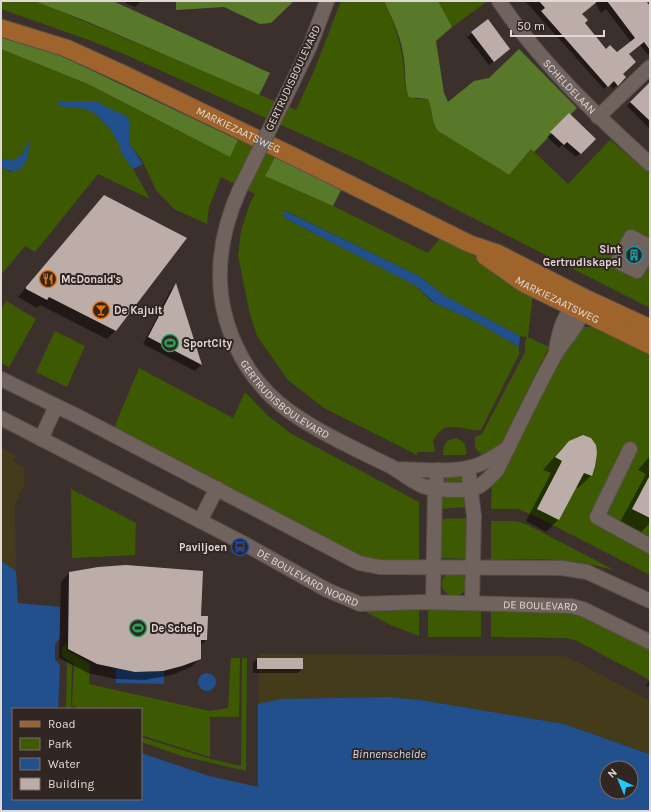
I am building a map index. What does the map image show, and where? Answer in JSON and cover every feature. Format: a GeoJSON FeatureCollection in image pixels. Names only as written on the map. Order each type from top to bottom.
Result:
{"type":"FeatureCollection","features":[{"type":"Feature","properties":{"kind":"main road","name":"MARKIEZAATSWEG"},"geometry":{"type":"LineString","coordinates":[[1,28],[66,48],[295,157],[470,244],[497,253],[579,306],[650,345]]}},
{"type":"Feature","properties":{"kind":"main road","name":"MARKIEZAATSWEG"},"geometry":{"type":"LineString","coordinates":[[579,306],[650,328]]}},
{"type":"Feature","properties":{"kind":"street","name":"GERTRUDISBOULEVARD"},"geometry":{"type":"LineString","coordinates":[[327,1],[310,46],[239,191],[226,224],[219,262],[220,286],[225,318],[236,346],[251,373],[271,396],[298,418],[395,469],[423,486],[434,489],[472,489]]}},
{"type":"Feature","properties":{"kind":"street","name":"SCHELDELAAN"},"geometry":{"type":"LineString","coordinates":[[499,1],[520,33],[598,117],[650,164]]}},
{"type":"Feature","properties":{"kind":"street"},"geometry":{"type":"LineString","coordinates":[[598,117],[650,67]]}},
{"type":"Feature","properties":{"kind":"street"},"geometry":{"type":"LineString","coordinates":[[472,489],[486,481],[497,470],[555,354],[559,332],[579,306]]}},
{"type":"Feature","properties":{"kind":"street"},"geometry":{"type":"LineString","coordinates":[[1,379],[217,488],[359,563],[378,567],[428,566],[474,568],[562,568],[587,572],[648,597]]}},
{"type":"Feature","properties":{"kind":"street"},"geometry":{"type":"LineString","coordinates":[[42,439],[56,406]]}},
{"type":"Feature","properties":{"kind":"street","name":"DE BOULEVARD NOORD"},"geometry":{"type":"LineString","coordinates":[[1,418],[200,521],[327,590],[360,604],[428,602]]}},
{"type":"Feature","properties":{"kind":"street","name":"GERTRUDISBOULEVARD"},"geometry":{"type":"LineString","coordinates":[[395,469],[438,470],[468,468],[480,464],[508,448]]}},
{"type":"Feature","properties":{"kind":"street"},"geometry":{"type":"LineString","coordinates":[[630,449],[597,517],[650,546]]}},
{"type":"Feature","properties":{"kind":"street"},"geometry":{"type":"LineString","coordinates":[[468,468],[472,489],[474,516],[472,604]]}},
{"type":"Feature","properties":{"kind":"street"},"geometry":{"type":"LineString","coordinates":[[428,602],[428,566],[434,489],[438,470]]}},
{"type":"Feature","properties":{"kind":"street"},"geometry":{"type":"LineString","coordinates":[[200,521],[217,488]]}},
{"type":"Feature","properties":{"kind":"street","name":"DE BOULEVARD"},"geometry":{"type":"LineString","coordinates":[[428,602],[571,606],[583,608],[650,642]]}},
{"type":"Feature","properties":{"kind":"green space"},"geometry":{"type":"Polygon","coordinates":[[[1,1],[34,1],[48,6],[296,110],[314,71],[341,1],[384,1],[397,32],[402,53],[405,86],[417,99],[428,99],[434,124],[438,131],[509,175],[531,149],[568,184],[610,140],[650,174],[650,308],[359,160],[124,54],[1,9],[1,1]]]}},
{"type":"Feature","properties":{"kind":"green space"},"geometry":{"type":"Polygon","coordinates":[[[34,1],[113,1],[270,73],[259,95],[86,21],[34,1]]]}},
{"type":"Feature","properties":{"kind":"green space"},"geometry":{"type":"Polygon","coordinates":[[[176,1],[294,1],[271,23],[260,24],[224,7],[176,10],[176,1]]]}},
{"type":"Feature","properties":{"kind":"green space"},"geometry":{"type":"Polygon","coordinates":[[[384,1],[438,1],[452,27],[436,41],[444,93],[448,102],[474,81],[489,78],[519,49],[577,108],[534,152],[531,149],[509,175],[438,131],[434,124],[428,99],[409,97],[406,88],[403,52],[394,22],[384,1]]]}},
{"type":"Feature","properties":{"kind":"green space"},"geometry":{"type":"Polygon","coordinates":[[[438,1],[484,1],[485,3],[452,27],[438,1]]]}},
{"type":"Feature","properties":{"kind":"green space"},"geometry":{"type":"Polygon","coordinates":[[[1,33],[38,45],[238,140],[230,157],[88,84],[1,49],[1,33]]]}},
{"type":"Feature","properties":{"kind":"green space"},"geometry":{"type":"Polygon","coordinates":[[[1,49],[88,84],[230,157],[238,140],[275,157],[265,176],[333,206],[428,253],[442,236],[533,293],[528,337],[549,347],[504,439],[496,448],[483,457],[475,447],[475,437],[482,434],[525,352],[527,337],[520,336],[445,296],[419,276],[284,210],[285,218],[416,286],[432,302],[477,322],[519,347],[519,354],[481,430],[454,427],[443,429],[438,433],[433,441],[435,452],[417,452],[417,455],[324,408],[288,380],[257,336],[250,314],[238,256],[241,231],[250,203],[255,194],[221,177],[209,207],[207,224],[174,209],[156,190],[142,160],[130,145],[129,120],[124,114],[115,113],[98,102],[58,103],[86,109],[97,115],[110,129],[119,144],[122,154],[133,169],[150,199],[98,174],[35,252],[25,246],[1,275],[1,168],[10,172],[29,149],[29,140],[19,157],[12,160],[1,159],[1,49]]]}},
{"type":"Feature","properties":{"kind":"green space"},"geometry":{"type":"Polygon","coordinates":[[[275,157],[342,188],[333,206],[265,176],[275,157]]]}},
{"type":"Feature","properties":{"kind":"green space"},"geometry":{"type":"Polygon","coordinates":[[[6,301],[36,319],[9,367],[1,363],[1,310],[6,301]]]}},
{"type":"Feature","properties":{"kind":"green space"},"geometry":{"type":"Polygon","coordinates":[[[584,327],[594,327],[650,353],[650,575],[533,515],[518,509],[491,509],[492,482],[560,358],[573,337],[584,327]]]}},
{"type":"Feature","properties":{"kind":"green space"},"geometry":{"type":"Polygon","coordinates":[[[55,331],[85,346],[67,387],[36,372],[55,331]]]}},
{"type":"Feature","properties":{"kind":"green space"},"geometry":{"type":"Polygon","coordinates":[[[139,368],[233,418],[245,392],[267,415],[290,433],[419,502],[419,561],[367,560],[114,428],[139,368]]]}},
{"type":"Feature","properties":{"kind":"green space"},"geometry":{"type":"Polygon","coordinates":[[[456,438],[464,444],[466,455],[443,455],[443,448],[445,444],[449,440],[456,438]]]}},
{"type":"Feature","properties":{"kind":"green space"},"geometry":{"type":"Polygon","coordinates":[[[456,475],[462,476],[467,486],[443,487],[444,481],[447,478],[456,475]]]}},
{"type":"Feature","properties":{"kind":"green space"},"geometry":{"type":"Polygon","coordinates":[[[71,489],[136,523],[135,555],[72,558],[71,489]]]}},
{"type":"Feature","properties":{"kind":"green space"},"geometry":{"type":"Polygon","coordinates":[[[469,495],[469,507],[441,509],[441,497],[469,495]]]}},
{"type":"Feature","properties":{"kind":"green space"},"geometry":{"type":"Polygon","coordinates":[[[469,518],[469,559],[441,558],[441,519],[469,518]]]}},
{"type":"Feature","properties":{"kind":"green space"},"geometry":{"type":"Polygon","coordinates":[[[491,521],[516,521],[528,525],[616,571],[599,566],[569,561],[539,559],[491,560],[491,521]]]}},
{"type":"Feature","properties":{"kind":"green space"},"geometry":{"type":"Polygon","coordinates":[[[454,572],[463,575],[466,584],[463,593],[454,596],[445,593],[442,584],[445,575],[454,572]]]}},
{"type":"Feature","properties":{"kind":"green space"},"geometry":{"type":"Polygon","coordinates":[[[342,600],[419,607],[419,636],[393,626],[342,600]]]}},
{"type":"Feature","properties":{"kind":"green space"},"geometry":{"type":"Polygon","coordinates":[[[428,608],[481,608],[481,637],[428,637],[428,608]]]}},
{"type":"Feature","properties":{"kind":"green space"},"geometry":{"type":"Polygon","coordinates":[[[491,608],[571,609],[650,647],[650,680],[577,641],[566,638],[491,637],[491,608]]]}},
{"type":"Feature","properties":{"kind":"green space"},"geometry":{"type":"Polygon","coordinates":[[[68,642],[66,650],[90,664],[89,684],[210,711],[228,708],[231,658],[240,658],[239,717],[210,717],[210,757],[142,735],[142,708],[78,708],[72,705],[74,664],[62,656],[62,647],[68,642]]]}},
{"type":"Feature","properties":{"kind":"green space"},"geometry":{"type":"Polygon","coordinates":[[[242,658],[247,658],[246,771],[182,756],[142,742],[142,737],[211,759],[241,766],[242,658]]]}},
{"type":"Feature","properties":{"kind":"green space"},"geometry":{"type":"Polygon","coordinates":[[[67,662],[72,665],[71,707],[73,708],[66,708],[67,662]]]}},
{"type":"Feature","properties":{"kind":"sand"},"geometry":{"type":"Polygon","coordinates":[[[1,448],[16,456],[13,461],[25,468],[24,485],[15,504],[16,571],[1,561],[1,448]]]}},
{"type":"Feature","properties":{"kind":"sand"},"geometry":{"type":"Polygon","coordinates":[[[259,654],[563,656],[570,658],[650,701],[650,754],[564,724],[420,700],[388,697],[280,699],[258,704],[259,654]]]}},
{"type":"Feature","properties":{"kind":"water"},"geometry":{"type":"Polygon","coordinates":[[[91,101],[100,103],[124,114],[129,120],[130,145],[143,164],[133,169],[122,154],[119,144],[110,129],[97,115],[86,109],[59,106],[58,102],[91,101]]]}},
{"type":"Feature","properties":{"kind":"water"},"geometry":{"type":"Polygon","coordinates":[[[29,139],[28,154],[24,165],[16,171],[1,168],[1,159],[17,159],[23,153],[29,139]]]}},
{"type":"Feature","properties":{"kind":"water"},"geometry":{"type":"Polygon","coordinates":[[[283,210],[419,276],[445,296],[520,336],[519,347],[477,322],[435,303],[416,286],[285,218],[283,210]]]}},
{"type":"Feature","properties":{"kind":"water","name":"Binnenschelde"},"geometry":{"type":"Polygon","coordinates":[[[1,561],[16,571],[18,603],[60,607],[60,638],[55,644],[55,659],[60,665],[58,708],[12,708],[12,800],[142,800],[142,753],[209,776],[258,787],[258,704],[280,699],[388,697],[420,700],[564,724],[649,754],[650,811],[1,811],[1,561]]]}},
{"type":"Feature","properties":{"kind":"water"},"geometry":{"type":"Polygon","coordinates":[[[116,663],[164,665],[164,684],[116,683],[116,663]]]}},
{"type":"Feature","properties":{"kind":"water"},"geometry":{"type":"Polygon","coordinates":[[[207,673],[213,676],[216,682],[213,688],[207,691],[201,688],[198,682],[201,676],[207,673]]]}},
{"type":"Feature","properties":{"kind":"building"},"geometry":{"type":"Polygon","coordinates":[[[539,1],[598,1],[582,14],[588,20],[585,23],[606,49],[610,45],[617,52],[635,38],[607,1],[646,1],[650,6],[650,50],[644,42],[629,54],[636,62],[623,74],[626,77],[618,86],[614,81],[608,87],[541,11],[545,8],[539,1]]]}},
{"type":"Feature","properties":{"kind":"building"},"geometry":{"type":"Polygon","coordinates":[[[488,19],[510,49],[494,62],[471,32],[488,19]]]}},
{"type":"Feature","properties":{"kind":"building"},"geometry":{"type":"Polygon","coordinates":[[[650,82],[650,121],[630,102],[650,82]]]}},
{"type":"Feature","properties":{"kind":"building"},"geometry":{"type":"Polygon","coordinates":[[[569,113],[596,139],[581,154],[567,142],[564,145],[550,132],[569,113]]]}},
{"type":"Feature","properties":{"kind":"building"},"geometry":{"type":"Polygon","coordinates":[[[104,195],[187,238],[116,331],[49,297],[47,300],[26,289],[26,287],[104,195]]]}},
{"type":"Feature","properties":{"kind":"building"},"geometry":{"type":"Polygon","coordinates":[[[176,283],[202,365],[148,337],[176,283]]]}},
{"type":"Feature","properties":{"kind":"building"},"geometry":{"type":"Polygon","coordinates":[[[583,435],[591,438],[596,445],[597,453],[595,466],[592,476],[584,473],[559,520],[537,509],[562,461],[555,457],[569,441],[583,435]]]}},
{"type":"Feature","properties":{"kind":"building"},"geometry":{"type":"Polygon","coordinates":[[[650,475],[650,518],[632,509],[650,475]]]}},
{"type":"Feature","properties":{"kind":"building","name":"De Schelp"},"geometry":{"type":"Polygon","coordinates":[[[126,565],[203,571],[201,616],[208,616],[207,640],[201,640],[201,659],[163,671],[135,672],[97,664],[68,649],[69,572],[98,567],[126,565]]]}},
{"type":"Feature","properties":{"kind":"building"},"geometry":{"type":"Polygon","coordinates":[[[257,658],[303,658],[303,669],[257,669],[257,658]]]}},
{"type":"Feature","properties":{"kind":"place","name":"Sint Gertrudiskapel"},"geometry":{"type":"Point","coordinates":[634,255]}},
{"type":"Feature","properties":{"kind":"place","name":"McDonald's"},"geometry":{"type":"Point","coordinates":[48,279]}},
{"type":"Feature","properties":{"kind":"place","name":"De Kajuit"},"geometry":{"type":"Point","coordinates":[101,310]}},
{"type":"Feature","properties":{"kind":"place","name":"SportCity"},"geometry":{"type":"Point","coordinates":[170,343]}},
{"type":"Feature","properties":{"kind":"place","name":"Paviljoen"},"geometry":{"type":"Point","coordinates":[240,547]}},
{"type":"Feature","properties":{"kind":"place","name":"De Schelp"},"geometry":{"type":"Point","coordinates":[138,628]}}]}
